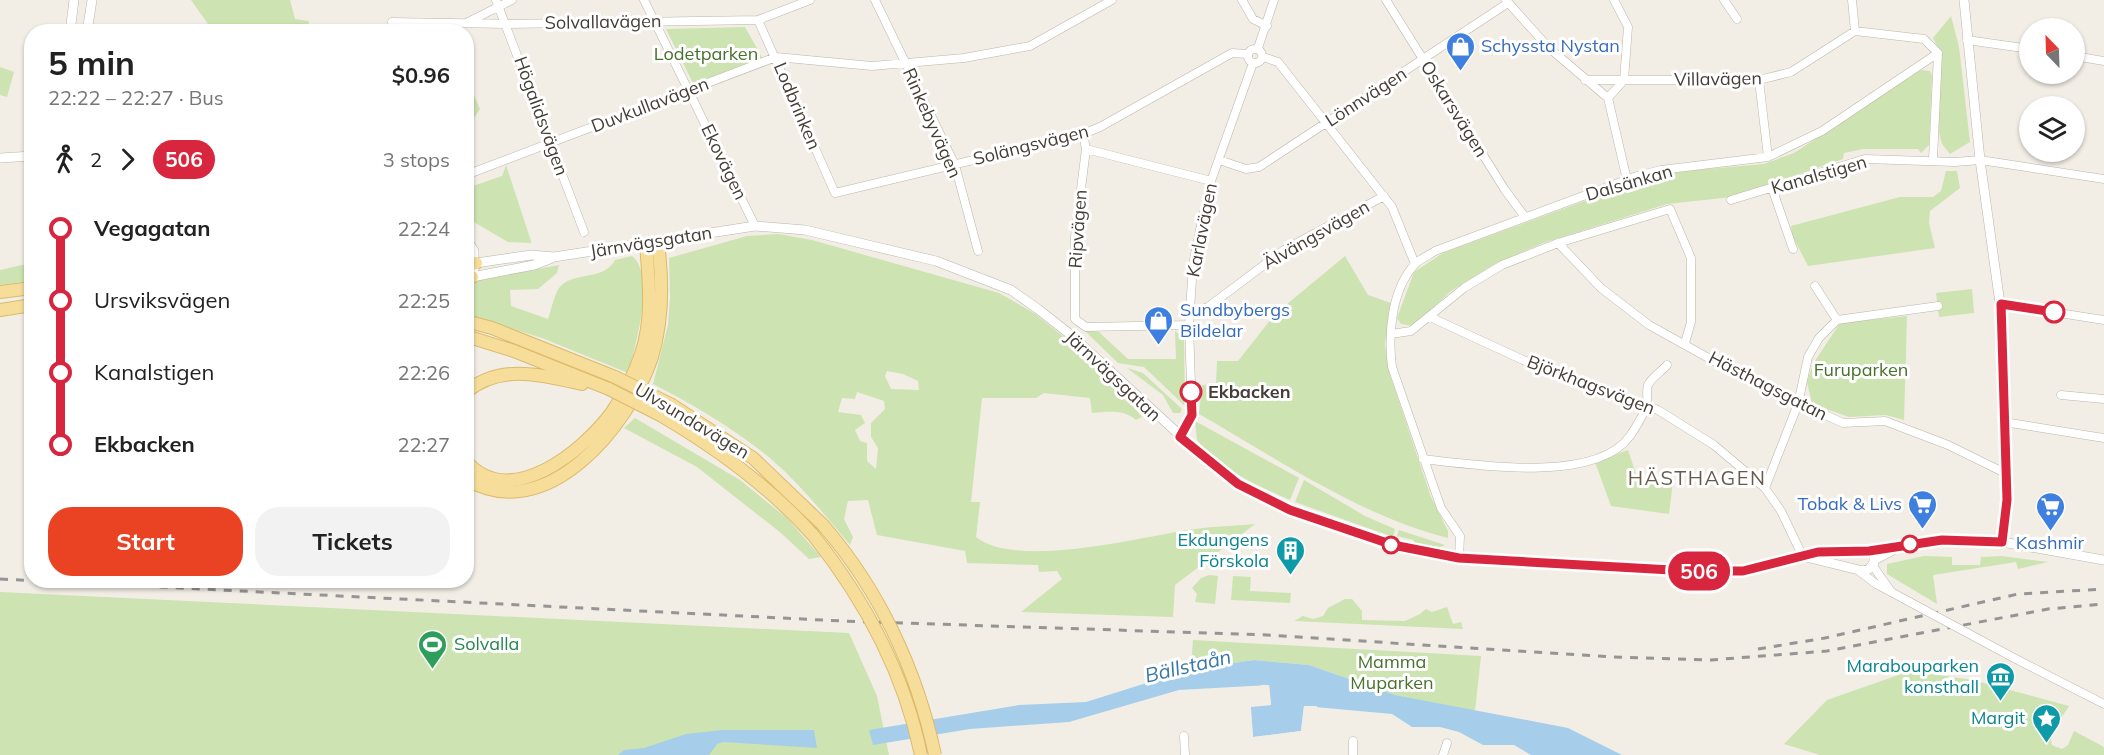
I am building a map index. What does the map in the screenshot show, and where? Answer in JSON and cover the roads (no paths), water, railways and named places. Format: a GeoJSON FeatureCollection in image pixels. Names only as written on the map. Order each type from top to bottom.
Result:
{"type":"FeatureCollection","features":[{"type":"Feature","properties":{"kind":"main road"},"geometry":{"type":"LineString","coordinates":[[474,467],[486,475],[519,479],[554,465],[594,433],[624,392],[642,352],[649,301],[652,244]]}},
{"type":"Feature","properties":{"kind":"main road"},"geometry":{"type":"LineString","coordinates":[[474,482],[506,493],[535,489],[564,474],[586,457],[616,425],[645,375],[657,336],[661,294],[652,244]]}},
{"type":"Feature","properties":{"kind":"main road"},"geometry":{"type":"LineString","coordinates":[[1,292],[24,289]]}},
{"type":"Feature","properties":{"kind":"main road"},"geometry":{"type":"LineString","coordinates":[[0,310],[24,307]]}},
{"type":"Feature","properties":{"kind":"main road","name":"Ulvsundavägen"},"geometry":{"type":"LineString","coordinates":[[474,323],[492,328],[615,377],[672,405],[753,458],[823,525],[867,584],[902,650],[923,710],[935,755]]}},
{"type":"Feature","properties":{"kind":"main road","name":"Ulvsundavägen"},"geometry":{"type":"LineString","coordinates":[[474,338],[514,351],[609,389],[662,416],[724,454],[751,475],[813,535],[855,592],[883,643],[905,699],[921,755]]}},
{"type":"Feature","properties":{"kind":"main road"},"geometry":{"type":"LineString","coordinates":[[474,387],[484,380],[522,372],[609,389]]}},
{"type":"Feature","properties":{"kind":"street"},"geometry":{"type":"LineString","coordinates":[[71,24],[74,0]]}},
{"type":"Feature","properties":{"kind":"street"},"geometry":{"type":"LineString","coordinates":[[88,24],[92,0]]}},
{"type":"Feature","properties":{"kind":"street"},"geometry":{"type":"LineString","coordinates":[[465,23],[498,4],[513,0]]}},
{"type":"Feature","properties":{"kind":"street","name":"Ekovägen"},"geometry":{"type":"LineString","coordinates":[[644,0],[755,226]]}},
{"type":"Feature","properties":{"kind":"street","name":"Solvallavägen"},"geometry":{"type":"LineString","coordinates":[[392,22],[508,24],[758,20],[810,0]]}},
{"type":"Feature","properties":{"kind":"street","name":"Rinkebyvägen"},"geometry":{"type":"LineString","coordinates":[[875,0],[955,165],[978,251]]}},
{"type":"Feature","properties":{"kind":"street","name":"Duvkullavägen"},"geometry":{"type":"LineString","coordinates":[[474,172],[776,57],[872,66],[964,58],[1030,46],[1112,0]]}},
{"type":"Feature","properties":{"kind":"street"},"geometry":{"type":"LineString","coordinates":[[1242,0],[1253,19],[1266,26]]}},
{"type":"Feature","properties":{"kind":"street"},"geometry":{"type":"LineString","coordinates":[[1274,0],[1258,48],[1263,57],[1278,62],[1324,124],[1392,207],[1415,264],[1397,301],[1391,334],[1392,367],[1441,508],[1460,536],[1459,558]]}},
{"type":"Feature","properties":{"kind":"street","name":"Oskarsvägen"},"geometry":{"type":"LineString","coordinates":[[1386,0],[1505,190],[1525,217]]}},
{"type":"Feature","properties":{"kind":"street"},"geometry":{"type":"LineString","coordinates":[[1608,98],[1624,80],[1628,27],[1614,0]]}},
{"type":"Feature","properties":{"kind":"street"},"geometry":{"type":"LineString","coordinates":[[1724,0],[1737,19]]}},
{"type":"Feature","properties":{"kind":"street"},"geometry":{"type":"LineString","coordinates":[[1851,0],[1855,31],[1924,39],[1938,53],[1933,159]]}},
{"type":"Feature","properties":{"kind":"street"},"geometry":{"type":"LineString","coordinates":[[1964,0],[1980,159],[2001,304],[2007,500],[2002,542]]}},
{"type":"Feature","properties":{"kind":"street"},"geometry":{"type":"LineString","coordinates":[[1507,2],[1548,47],[1608,98],[1627,180]]}},
{"type":"Feature","properties":{"kind":"street","name":"Lönnvägen"},"geometry":{"type":"LineString","coordinates":[[1219,160],[1245,169],[1259,167],[1507,2]]}},
{"type":"Feature","properties":{"kind":"street","name":"Högalidsvägen"},"geometry":{"type":"LineString","coordinates":[[498,4],[508,24],[584,232]]}},
{"type":"Feature","properties":{"kind":"street","name":"Lodbrinken"},"geometry":{"type":"LineString","coordinates":[[758,20],[835,193]]}},
{"type":"Feature","properties":{"kind":"street","name":"Villavägen"},"geometry":{"type":"LineString","coordinates":[[1585,80],[1759,80],[1791,72],[1855,31]]}},
{"type":"Feature","properties":{"kind":"street"},"geometry":{"type":"LineString","coordinates":[[1967,40],[2019,48]]}},
{"type":"Feature","properties":{"kind":"street"},"geometry":{"type":"LineString","coordinates":[[1258,48],[1252,49],[1248,54],[1248,59],[1253,63],[1263,57]]}},
{"type":"Feature","properties":{"kind":"street","name":"Solängsvägen"},"geometry":{"type":"LineString","coordinates":[[835,193],[1083,134],[1100,127],[1232,53],[1248,54]]}},
{"type":"Feature","properties":{"kind":"street","name":"Dalsänkan"},"geometry":{"type":"LineString","coordinates":[[1415,264],[1435,251],[1627,180],[1661,170],[1768,157],[1821,130],[1938,53]]}},
{"type":"Feature","properties":{"kind":"street"},"geometry":{"type":"LineString","coordinates":[[2085,58],[2104,61]]}},
{"type":"Feature","properties":{"kind":"street","name":"Karlavägen"},"geometry":{"type":"LineString","coordinates":[[1180,437],[1192,415],[1189,314],[1193,265],[1211,181],[1253,63]]}},
{"type":"Feature","properties":{"kind":"street"},"geometry":{"type":"LineString","coordinates":[[1759,80],[1768,157]]}},
{"type":"Feature","properties":{"kind":"street","name":"Ripvägen"},"geometry":{"type":"LineString","coordinates":[[1083,134],[1086,149],[1075,237],[1075,319],[1086,327],[1189,325]]}},
{"type":"Feature","properties":{"kind":"street"},"geometry":{"type":"LineString","coordinates":[[1086,149],[1211,181]]}},
{"type":"Feature","properties":{"kind":"street"},"geometry":{"type":"LineString","coordinates":[[0,158],[24,156]]}},
{"type":"Feature","properties":{"kind":"street","name":"Kanalstigen"},"geometry":{"type":"LineString","coordinates":[[1731,200],[1865,159],[1933,159],[1955,162],[1980,159],[2104,179]]}},
{"type":"Feature","properties":{"kind":"street"},"geometry":{"type":"LineString","coordinates":[[1772,188],[1793,249]]}},
{"type":"Feature","properties":{"kind":"street","name":"Älvängsvägen"},"geometry":{"type":"LineString","coordinates":[[1189,314],[1208,307],[1284,250],[1384,196]]}},
{"type":"Feature","properties":{"kind":"street"},"geometry":{"type":"LineString","coordinates":[[1391,334],[1412,332],[1464,288],[1502,266],[1557,243],[1670,210],[1691,258],[1690,322],[1685,343]]}},
{"type":"Feature","properties":{"kind":"street","name":"Järnvägsgatan"},"geometry":{"type":"LineString","coordinates":[[474,269],[531,255],[554,257],[652,244],[755,226],[805,230],[936,261],[1011,290],[1071,335],[1180,437],[1238,484],[1290,510],[1393,545],[1459,558],[1689,571],[1743,571],[1818,552],[1869,551],[1942,540],[2002,542],[2104,560]]}},
{"type":"Feature","properties":{"kind":"street","name":"Hästhagsgatan"},"geometry":{"type":"LineString","coordinates":[[1557,243],[1601,288],[1649,325],[1750,381],[1843,423],[1885,421],[1948,445],[2005,473]]}},
{"type":"Feature","properties":{"kind":"street","name":"Järnvägsgatan"},"geometry":{"type":"LineString","coordinates":[[474,270],[534,265],[554,257]]}},
{"type":"Feature","properties":{"kind":"street"},"geometry":{"type":"LineString","coordinates":[[1815,286],[1837,320]]}},
{"type":"Feature","properties":{"kind":"street"},"geometry":{"type":"LineString","coordinates":[[2001,304],[2104,320]]}},
{"type":"Feature","properties":{"kind":"street"},"geometry":{"type":"LineString","coordinates":[[1765,488],[1798,404],[1808,357],[1837,320],[1938,306]]}},
{"type":"Feature","properties":{"kind":"street","name":"Björkhagsvägen"},"geometry":{"type":"LineString","coordinates":[[1430,317],[1523,360],[1658,410],[1714,445],[1751,473],[1765,488],[1781,511],[1803,557]]}},
{"type":"Feature","properties":{"kind":"street"},"geometry":{"type":"LineString","coordinates":[[1423,459],[1499,469],[1557,467],[1604,455],[1618,448],[1630,436],[1646,405],[1648,385],[1667,365]]}},
{"type":"Feature","properties":{"kind":"street"},"geometry":{"type":"LineString","coordinates":[[2061,395],[2104,399]]}},
{"type":"Feature","properties":{"kind":"street"},"geometry":{"type":"LineString","coordinates":[[2004,422],[2104,438]]}},
{"type":"Feature","properties":{"kind":"street","name":"Järnvägsgatan"},"geometry":{"type":"LineString","coordinates":[[1803,557],[1866,571],[1900,546]]}},
{"type":"Feature","properties":{"kind":"street"},"geometry":{"type":"LineString","coordinates":[[1858,551],[1853,560],[1858,570],[1876,584],[2104,704]]}},
{"type":"Feature","properties":{"kind":"street"},"geometry":{"type":"LineString","coordinates":[[1869,551],[1893,593]]}},
{"type":"Feature","properties":{"kind":"street"},"geometry":{"type":"LineString","coordinates":[[1184,736],[1185,755]]}},
{"type":"Feature","properties":{"kind":"street"},"geometry":{"type":"LineString","coordinates":[[1353,741],[1353,755]]}},
{"type":"Feature","properties":{"kind":"street"},"geometry":{"type":"LineString","coordinates":[[1443,755],[1448,743]]}},
{"type":"Feature","properties":{"kind":"water"},"geometry":{"type":"Polygon","coordinates":[[[1254,660],[1309,665],[1395,695],[1568,728],[1622,755],[1531,755],[1514,745],[1483,745],[1459,732],[1440,727],[1412,727],[1392,714],[1304,706],[1301,731],[1253,737],[1250,706],[1271,705],[1269,685],[1179,690],[1069,722],[970,729],[873,745],[869,730],[1019,705],[1086,702],[1191,669],[1254,660]]]}},
{"type":"Feature","properties":{"kind":"water"},"geometry":{"type":"Polygon","coordinates":[[[723,730],[814,730],[817,748],[723,742],[717,744],[709,755],[618,755],[624,750],[644,748],[686,734],[723,730]]]}},
{"type":"Feature","properties":{"kind":"railway"},"geometry":{"type":"LineString","coordinates":[[0,579],[24,580]]}},
{"type":"Feature","properties":{"kind":"railway"},"geometry":{"type":"LineString","coordinates":[[180,588],[842,621],[1267,635],[1612,657],[1711,660],[1827,651],[2048,609],[2104,604]]}},
{"type":"Feature","properties":{"kind":"railway"},"geometry":{"type":"LineString","coordinates":[[1758,649],[1825,638],[2018,594],[2104,589]]}},
{"type":"Feature","properties":{"kind":"place","name":"Schyssta Nystan"},"geometry":{"type":"Point","coordinates":[1460,72]}},
{"type":"Feature","properties":{"kind":"place","name":"Sundbybergs Bildelar"},"geometry":{"type":"Point","coordinates":[1159,346]}},
{"type":"Feature","properties":{"kind":"place","name":"Ekbacken"},"geometry":{"type":"Point","coordinates":[1191,392]}},
{"type":"Feature","properties":{"kind":"place","name":"Tobak & Livs"},"geometry":{"type":"Point","coordinates":[1923,530]}},
{"type":"Feature","properties":{"kind":"place","name":"Kashmir"},"geometry":{"type":"Point","coordinates":[2050,532]}},
{"type":"Feature","properties":{"kind":"place","name":"Ekdungens Förskola"},"geometry":{"type":"Point","coordinates":[1290,576]}},
{"type":"Feature","properties":{"kind":"place","name":"Solvalla"},"geometry":{"type":"Point","coordinates":[433,670]}},
{"type":"Feature","properties":{"kind":"place","name":"Marabouparken konsthall"},"geometry":{"type":"Point","coordinates":[2000,702]}},
{"type":"Feature","properties":{"kind":"place","name":"Margit"},"geometry":{"type":"Point","coordinates":[2046,744]}},
{"type":"Feature","properties":{"kind":"district","name":"HÄSTHAGEN"},"geometry":{"type":"Point","coordinates":[1697,478]}},
{"type":"Feature","properties":{"kind":"park label","name":"Lodetparken"},"geometry":{"type":"Point","coordinates":[706,54]}},
{"type":"Feature","properties":{"kind":"park label","name":"Furuparken"},"geometry":{"type":"Point","coordinates":[1861,370]}},
{"type":"Feature","properties":{"kind":"park label","name":"Mamma Muparken"},"geometry":{"type":"Point","coordinates":[1392,672]}},
{"type":"Feature","properties":{"kind":"water label","name":"Bällstaån"},"geometry":{"type":"Point","coordinates":[1188,666]}}]}
